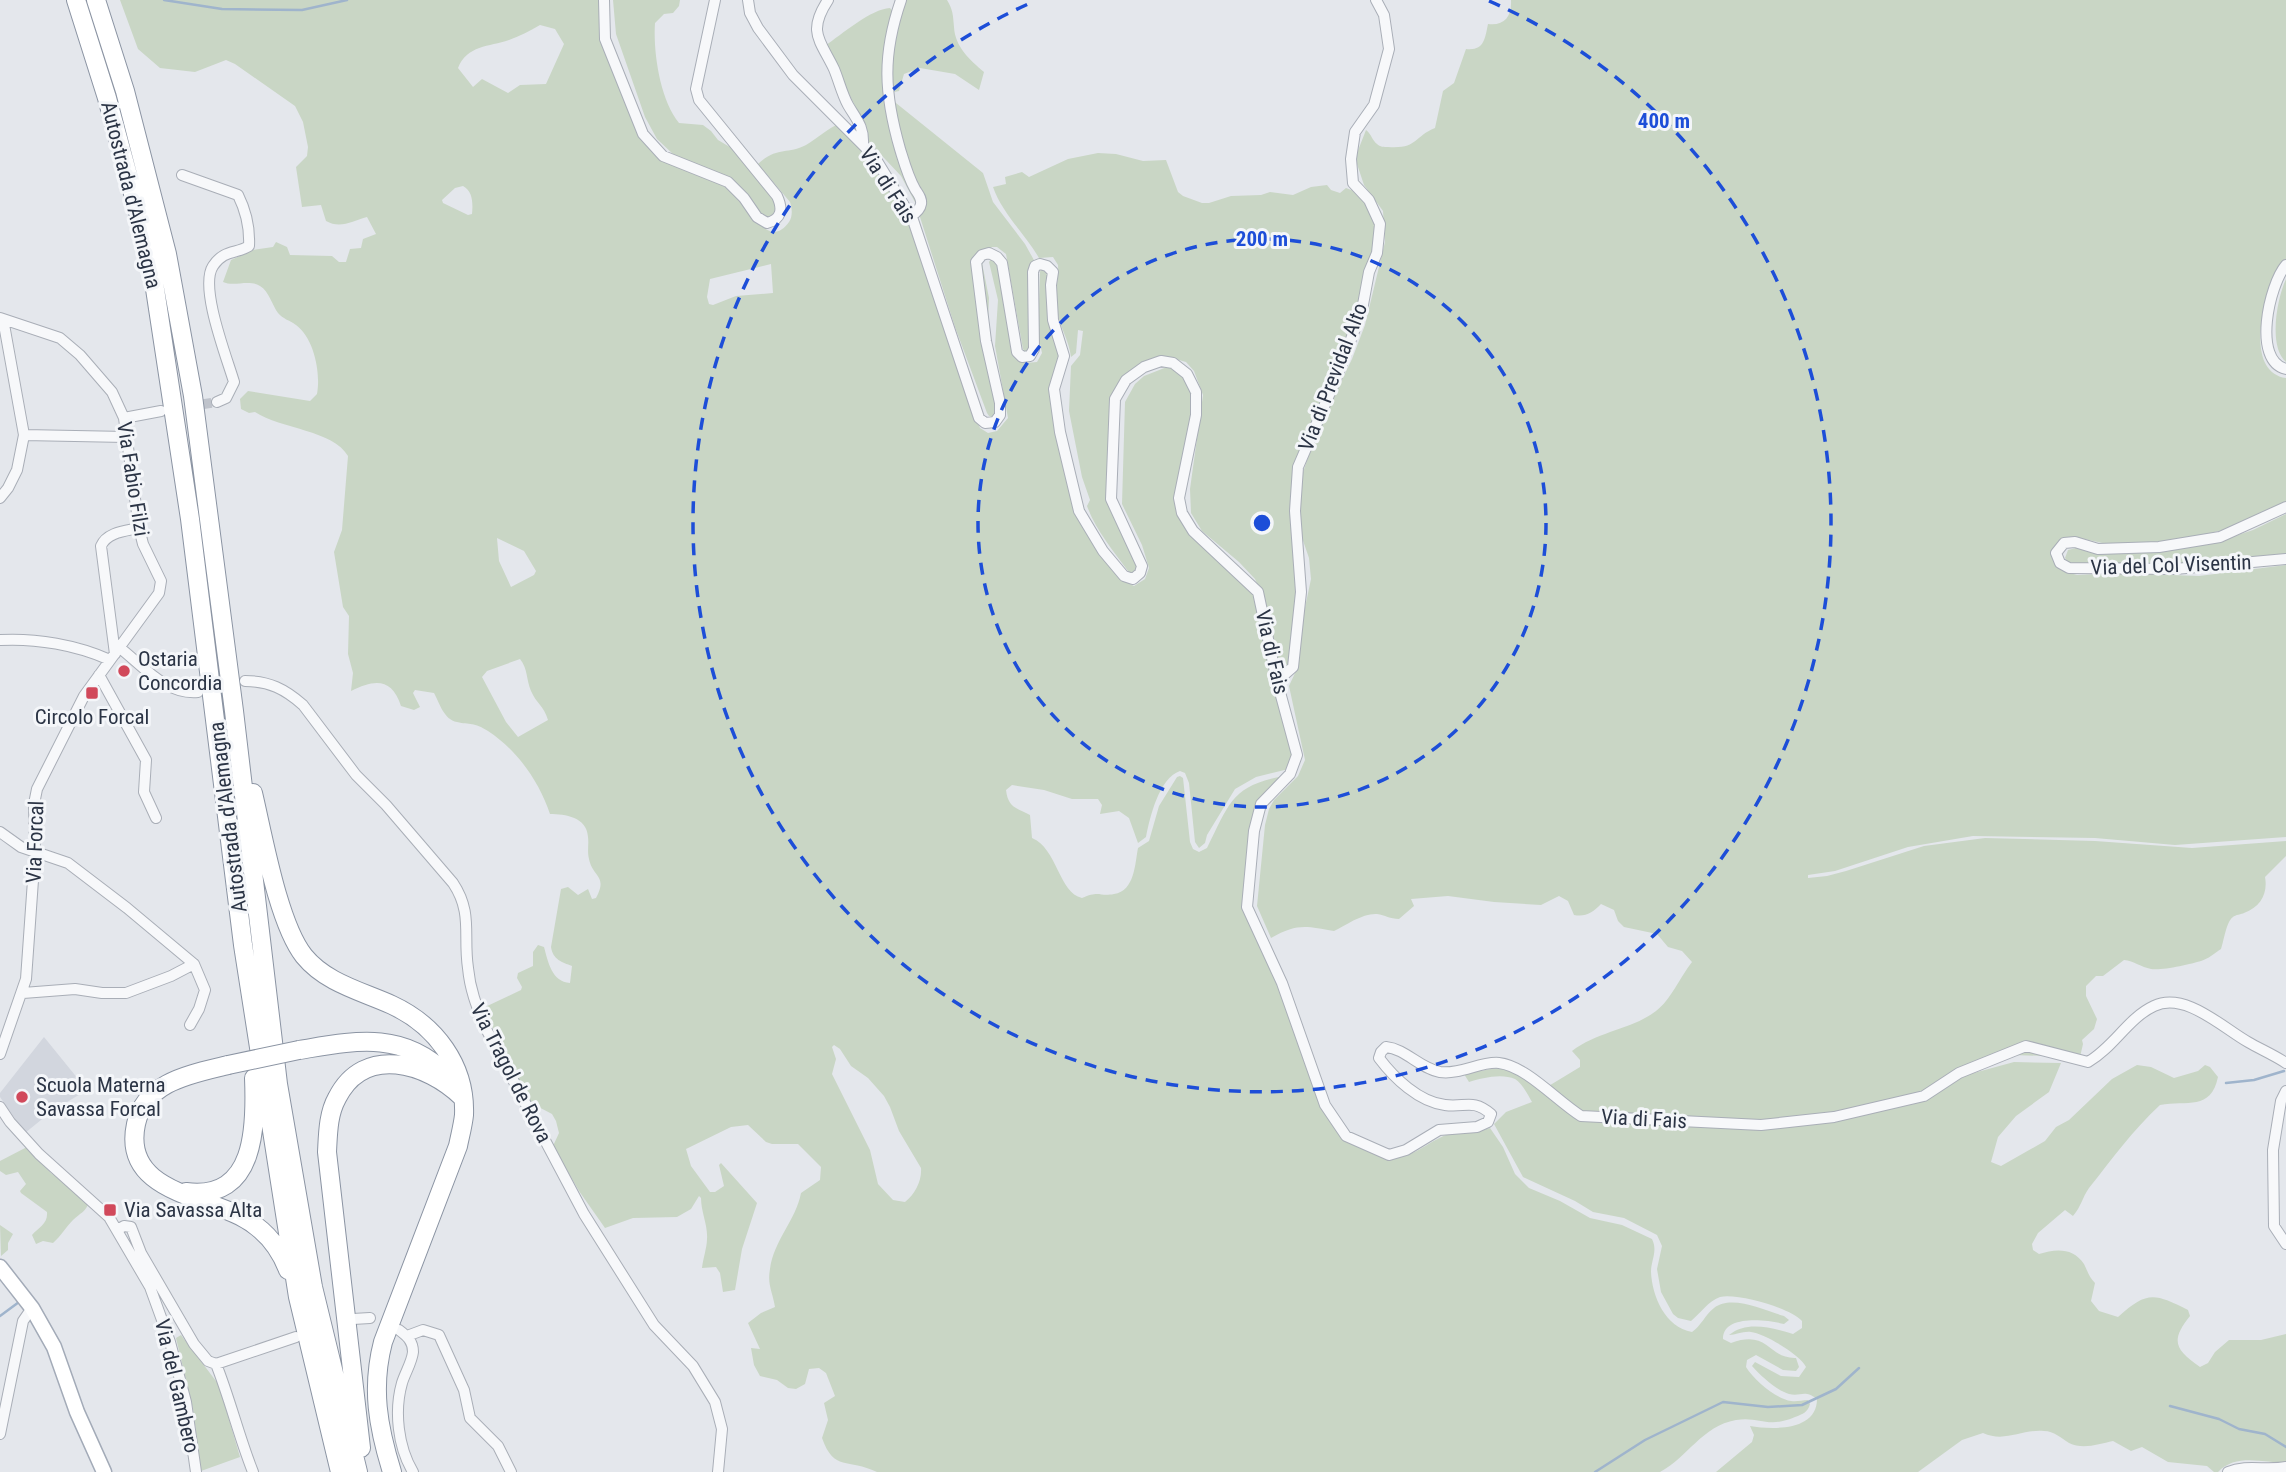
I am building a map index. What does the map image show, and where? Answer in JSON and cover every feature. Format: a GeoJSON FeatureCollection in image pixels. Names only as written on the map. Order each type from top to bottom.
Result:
{"type":"FeatureCollection","features":[{"type":"Feature","properties":{"kind":"highway","name":"Autostrada d'Alemagna"},"geometry":{"type":"LineString","coordinates":[[76,0],[107,98],[150,256],[190,519],[243,944],[298,1297],[340,1472]]}},
{"type":"Feature","properties":{"kind":"highway","name":"Autostrada d'Alemagna"},"geometry":{"type":"LineString","coordinates":[[98,6],[125,91],[167,254],[192,396],[234,711],[278,1084],[313,1287],[358,1472]]}},
{"type":"Feature","properties":{"kind":"highway"},"geometry":{"type":"LineString","coordinates":[[234,711],[269,861],[291,937],[305,957],[338,982],[392,1005],[430,1030],[445,1047],[456,1068],[464,1114],[458,1146],[378,1360],[376,1398],[381,1432],[392,1472]]}},
{"type":"Feature","properties":{"kind":"highway"},"geometry":{"type":"LineString","coordinates":[[176,1191],[202,1193],[225,1185],[242,1171],[248,1156],[255,1109],[254,1073],[244,999],[243,944]]}},
{"type":"Feature","properties":{"kind":"highway"},"geometry":{"type":"LineString","coordinates":[[298,1297],[284,1258],[260,1230],[240,1216],[159,1183],[140,1164],[134,1136],[136,1122],[150,1097],[174,1079],[299,1050],[362,1040],[389,1042],[422,1056],[451,1080],[462,1097]]}},
{"type":"Feature","properties":{"kind":"highway"},"geometry":{"type":"LineString","coordinates":[[364,1472],[327,1152],[331,1115],[345,1085],[356,1075],[377,1065],[389,1064],[419,1069],[446,1083],[462,1097]]}},
{"type":"Feature","properties":{"kind":"main road"},"geometry":{"type":"LineString","coordinates":[[0,1267],[32,1308],[54,1347],[104,1472]]}},
{"type":"Feature","properties":{"kind":"street"},"geometry":{"type":"LineString","coordinates":[[604,0],[605,39],[643,134],[663,156],[728,182],[744,198],[757,217],[767,223],[775,221],[781,213],[777,196],[699,100],[696,89],[715,0]]}},
{"type":"Feature","properties":{"kind":"street","name":"Via di Fais"},"geometry":{"type":"LineString","coordinates":[[748,0],[750,13],[758,28],[793,75],[874,156],[911,215],[979,418],[985,423],[995,422],[1000,415],[1000,403],[986,341],[976,262],[989,253],[1002,263],[1017,352],[1022,356],[1030,356],[1034,349],[1035,266],[1047,266],[1053,272],[1053,320],[1065,356],[1054,389],[1060,432],[1079,511],[1103,551],[1124,576],[1133,579],[1140,573],[1142,566],[1111,499],[1115,399],[1126,380],[1144,367],[1161,361],[1173,363],[1187,374],[1196,392],[1196,415],[1179,498],[1182,513],[1193,531],[1258,592],[1277,681],[1297,755],[1290,774],[1261,804],[1254,831],[1247,907],[1282,984],[1325,1105],[1346,1136],[1389,1155],[1406,1150],[1439,1130],[1477,1127],[1488,1122],[1491,1114],[1477,1105],[1468,1103],[1445,1106],[1419,1097],[1379,1058],[1386,1047],[1397,1048],[1418,1064],[1439,1072],[1455,1072],[1497,1063],[1519,1070],[1581,1116],[1761,1125],[1834,1116],[1924,1096],[1959,1073],[2026,1046],[2088,1062],[2104,1053],[2132,1022],[2156,1004],[2181,1003],[2209,1015],[2246,1041],[2286,1063]]}},
{"type":"Feature","properties":{"kind":"street"},"geometry":{"type":"LineString","coordinates":[[828,0],[818,18],[817,39],[837,76],[846,102],[862,125],[863,144]]}},
{"type":"Feature","properties":{"kind":"street"},"geometry":{"type":"LineString","coordinates":[[901,0],[888,42],[886,61],[888,94],[896,135],[920,198],[921,206],[917,213],[911,215]]}},
{"type":"Feature","properties":{"kind":"street","name":"Via di Previdal Alto"},"geometry":{"type":"LineString","coordinates":[[1277,681],[1293,667],[1301,592],[1295,511],[1298,467],[1362,310],[1369,272],[1377,253],[1380,224],[1369,200],[1353,183],[1351,159],[1355,132],[1374,105],[1390,49],[1384,15],[1376,0]]}},
{"type":"Feature","properties":{"kind":"street"},"geometry":{"type":"LineString","coordinates":[[182,175],[238,195],[248,223],[250,246],[228,252],[213,266],[209,277],[209,295],[234,382],[226,398],[217,402]]}},
{"type":"Feature","properties":{"kind":"street"},"geometry":{"type":"LineString","coordinates":[[2286,265],[2275,283],[2267,318],[2267,338],[2271,359],[2278,367],[2286,369]]}},
{"type":"Feature","properties":{"kind":"street"},"geometry":{"type":"LineString","coordinates":[[0,498],[17,470],[24,435],[2,318]]}},
{"type":"Feature","properties":{"kind":"street","name":"Via Fabio Filzi"},"geometry":{"type":"LineString","coordinates":[[2,318],[60,338],[80,355],[112,392],[124,418],[139,528],[143,544],[161,582],[161,589],[115,654]]}},
{"type":"Feature","properties":{"kind":"street"},"geometry":{"type":"LineString","coordinates":[[124,418],[161,411]]}},
{"type":"Feature","properties":{"kind":"street"},"geometry":{"type":"LineString","coordinates":[[24,435],[126,438]]}},
{"type":"Feature","properties":{"kind":"street","name":"Via del Col Visentin"},"geometry":{"type":"LineString","coordinates":[[2286,507],[2220,537],[2159,547],[2098,549],[2075,542],[2064,543],[2056,553],[2060,563],[2069,568],[2175,569],[2286,559]]}},
{"type":"Feature","properties":{"kind":"street"},"geometry":{"type":"LineString","coordinates":[[115,654],[101,546],[104,539],[110,535],[139,528]]}},
{"type":"Feature","properties":{"kind":"street"},"geometry":{"type":"LineString","coordinates":[[0,640],[17,639],[94,653],[115,654],[166,685],[186,693],[198,692]]}},
{"type":"Feature","properties":{"kind":"street","name":"Via Forcal"},"geometry":{"type":"LineString","coordinates":[[0,1054],[11,1018],[23,993],[30,945],[34,804],[37,789],[84,696],[115,654]]}},
{"type":"Feature","properties":{"kind":"street"},"geometry":{"type":"LineString","coordinates":[[99,675],[146,760],[145,792],[156,818]]}},
{"type":"Feature","properties":{"kind":"street","name":"Via Tragol de Rova"},"geometry":{"type":"LineString","coordinates":[[245,681],[272,684],[303,705],[356,775],[386,805],[462,897],[466,908],[467,966],[472,995],[485,1027],[584,1213],[654,1325],[693,1366],[715,1402],[722,1429],[718,1472]]}},
{"type":"Feature","properties":{"kind":"street"},"geometry":{"type":"LineString","coordinates":[[0,832],[21,847],[68,863],[194,964],[205,989],[199,1009],[190,1025]]}},
{"type":"Feature","properties":{"kind":"street"},"geometry":{"type":"LineString","coordinates":[[23,993],[75,989],[126,993],[194,964]]}},
{"type":"Feature","properties":{"kind":"street"},"geometry":{"type":"LineString","coordinates":[[2286,1091],[2281,1101],[2273,1150],[2274,1226],[2286,1244]]}},
{"type":"Feature","properties":{"kind":"street","name":"Via del Gambero"},"geometry":{"type":"LineString","coordinates":[[0,1107],[39,1154],[109,1217],[150,1287],[162,1315],[186,1402],[196,1472]]}},
{"type":"Feature","properties":{"kind":"street"},"geometry":{"type":"LineString","coordinates":[[117,1230],[124,1226],[131,1227],[141,1253],[194,1344],[208,1361],[216,1364],[296,1337]]}},
{"type":"Feature","properties":{"kind":"street"},"geometry":{"type":"LineString","coordinates":[[0,1434],[23,1321],[32,1308]]}},
{"type":"Feature","properties":{"kind":"street"},"geometry":{"type":"LineString","coordinates":[[353,1319],[370,1318]]}},
{"type":"Feature","properties":{"kind":"street"},"geometry":{"type":"LineString","coordinates":[[413,1472],[407,1459],[397,1412],[398,1396],[413,1354],[411,1341],[403,1333],[424,1331],[439,1335],[464,1390],[470,1418],[498,1446],[511,1472]]}},
{"type":"Feature","properties":{"kind":"street"},"geometry":{"type":"LineString","coordinates":[[216,1364],[229,1394],[253,1472]]}},
{"type":"Feature","properties":{"kind":"street"},"geometry":{"type":"LineString","coordinates":[[2228,1472],[2240,1467],[2286,1468]]}},
{"type":"Feature","properties":{"kind":"shaded area"},"geometry":{"type":"Polygon","coordinates":[[[44,1037],[87,1090],[52,1111],[25,1133],[0,1097],[0,1093],[44,1037]]]}},
{"type":"Feature","properties":{"kind":"green space"},"geometry":{"type":"Polygon","coordinates":[[[120,0],[604,0],[606,28],[623,83],[638,118],[657,148],[674,164],[731,190],[757,221],[772,232],[781,230],[789,222],[792,215],[790,202],[758,164],[771,155],[806,145],[841,123],[899,185],[898,190],[978,423],[980,428],[988,433],[997,431],[1008,418],[995,346],[998,300],[989,262],[997,258],[1021,361],[1026,363],[1037,362],[1042,353],[1038,335],[1040,272],[1041,268],[1048,269],[1060,346],[1056,384],[1077,503],[1117,571],[1126,582],[1134,586],[1145,579],[1149,568],[1142,545],[1122,504],[1125,402],[1135,384],[1144,376],[1167,367],[1182,370],[1195,391],[1182,514],[1255,595],[1294,739],[1293,768],[1256,777],[1235,789],[1207,835],[1205,843],[1199,848],[1195,842],[1189,783],[1185,773],[1180,771],[1166,781],[1153,809],[1146,837],[1138,843],[1129,818],[1119,811],[1100,814],[1102,805],[1098,799],[1072,799],[1044,790],[1012,785],[1006,790],[1009,801],[1014,807],[1030,815],[1032,838],[1047,851],[1068,888],[1082,898],[1092,894],[1114,894],[1126,888],[1133,876],[1138,848],[1149,841],[1159,806],[1177,777],[1183,778],[1190,842],[1193,849],[1199,852],[1207,848],[1228,806],[1244,790],[1270,779],[1289,775],[1262,806],[1249,906],[1335,1123],[1389,1158],[1405,1156],[1446,1135],[1490,1128],[1503,1147],[1515,1174],[1529,1188],[1590,1218],[1622,1225],[1652,1239],[1654,1252],[1651,1272],[1654,1291],[1662,1309],[1674,1324],[1692,1332],[1714,1308],[1730,1303],[1758,1308],[1789,1320],[1784,1324],[1758,1320],[1738,1322],[1725,1331],[1723,1339],[1731,1343],[1744,1340],[1761,1342],[1779,1354],[1796,1358],[1799,1367],[1796,1371],[1783,1370],[1756,1355],[1747,1360],[1746,1367],[1760,1383],[1779,1397],[1791,1401],[1808,1400],[1810,1404],[1806,1411],[1777,1422],[1744,1419],[1724,1423],[1704,1435],[1660,1472],[877,1472],[832,1456],[822,1438],[828,1420],[824,1403],[835,1396],[826,1373],[819,1368],[809,1369],[805,1384],[796,1389],[760,1376],[754,1365],[751,1348],[760,1349],[748,1323],[775,1307],[769,1280],[772,1259],[795,1212],[801,1193],[820,1180],[821,1167],[798,1144],[766,1142],[748,1125],[731,1127],[686,1149],[691,1166],[710,1192],[724,1186],[719,1165],[721,1163],[757,1203],[742,1249],[735,1290],[723,1292],[720,1273],[716,1267],[702,1268],[707,1234],[699,1196],[691,1209],[677,1217],[633,1218],[605,1228],[579,1191],[553,1146],[559,1133],[556,1121],[552,1114],[529,1102],[483,1008],[521,990],[518,973],[533,966],[533,952],[538,945],[544,947],[555,975],[570,983],[572,966],[556,958],[551,947],[561,889],[568,887],[578,895],[588,889],[592,899],[596,898],[601,885],[589,859],[587,830],[574,818],[550,814],[533,778],[508,747],[483,728],[452,721],[442,710],[434,693],[415,690],[413,693],[420,707],[414,710],[401,706],[393,690],[382,684],[368,684],[351,691],[353,673],[348,654],[349,616],[343,607],[334,552],[342,530],[348,456],[341,447],[319,435],[241,409],[240,399],[248,391],[310,401],[317,394],[318,376],[315,356],[307,338],[296,325],[278,313],[263,288],[251,283],[223,282],[231,260],[253,250],[273,247],[276,242],[287,247],[290,255],[332,256],[339,262],[346,262],[350,249],[361,248],[363,239],[376,234],[367,217],[346,224],[336,224],[326,221],[321,205],[302,207],[296,167],[307,156],[308,147],[303,122],[295,106],[226,60],[195,72],[160,68],[138,49],[120,0]],[[540,25],[521,35],[473,51],[462,60],[458,68],[473,87],[482,79],[508,93],[520,85],[546,84],[564,44],[555,29],[540,25]],[[463,186],[455,188],[442,200],[468,215],[472,214],[471,194],[463,186]],[[771,264],[710,279],[707,297],[709,304],[713,305],[736,296],[773,293],[771,264]],[[497,538],[499,561],[511,587],[534,575],[536,571],[524,551],[497,538]],[[520,659],[487,671],[482,677],[506,722],[518,737],[548,720],[531,691],[520,659]],[[834,1045],[832,1047],[836,1059],[832,1074],[870,1150],[878,1184],[893,1200],[905,1202],[917,1187],[921,1168],[899,1131],[884,1096],[868,1078],[851,1066],[840,1049],[834,1045]]]}},
{"type":"Feature","properties":{"kind":"green space"},"geometry":{"type":"Polygon","coordinates":[[[613,0],[680,0],[673,13],[664,14],[655,23],[655,48],[667,102],[679,123],[703,125],[718,140],[740,153],[780,202],[773,222],[760,214],[738,185],[674,155],[657,139],[645,117],[616,34],[613,0]]]}},
{"type":"Feature","properties":{"kind":"green space"},"geometry":{"type":"Polygon","coordinates":[[[905,0],[947,0],[952,10],[955,34],[960,47],[984,72],[979,90],[955,74],[920,68],[904,74],[899,91],[890,93],[889,53],[905,0]]]}},
{"type":"Feature","properties":{"kind":"green space"},"geometry":{"type":"Polygon","coordinates":[[[1511,0],[2286,0],[2286,259],[2278,271],[2265,305],[2261,344],[2264,360],[2272,372],[2286,378],[2286,502],[2223,530],[2176,541],[2107,544],[2075,537],[2067,539],[2054,560],[2057,567],[2063,571],[2077,575],[2117,573],[2199,576],[2286,565],[2286,837],[2175,845],[2095,838],[1973,836],[1908,847],[1835,871],[1808,875],[1808,878],[1827,876],[1924,846],[1985,838],[2095,841],[2192,848],[2286,841],[2286,856],[2265,877],[2262,899],[2255,907],[2231,919],[2221,949],[2201,961],[2162,969],[2151,969],[2124,960],[2103,976],[2096,976],[2086,986],[2086,996],[2097,1019],[2094,1029],[2082,1040],[2080,1057],[2013,1055],[1912,1097],[1811,1117],[1748,1120],[1588,1113],[1580,1111],[1547,1087],[1580,1067],[1580,1060],[1572,1051],[1582,1044],[1656,1011],[1671,995],[1692,962],[1682,951],[1668,947],[1657,934],[1624,927],[1618,921],[1614,910],[1601,904],[1589,914],[1574,915],[1568,901],[1559,896],[1541,905],[1448,896],[1411,899],[1414,906],[1399,919],[1372,914],[1334,931],[1302,927],[1271,938],[1257,906],[1265,825],[1274,800],[1298,776],[1305,760],[1289,686],[1295,673],[1298,641],[1311,579],[1309,558],[1298,526],[1302,475],[1317,431],[1352,359],[1365,325],[1385,242],[1383,211],[1364,185],[1357,164],[1357,153],[1366,130],[1379,146],[1398,147],[1410,144],[1435,128],[1443,91],[1454,83],[1466,49],[1480,46],[1488,24],[1506,19],[1511,0]]]}},
{"type":"Feature","properties":{"kind":"green space"},"geometry":{"type":"Polygon","coordinates":[[[890,8],[894,13],[886,47],[883,81],[917,197],[917,206],[901,176],[869,142],[867,130],[825,46],[866,17],[890,8]]]}},
{"type":"Feature","properties":{"kind":"green space"},"geometry":{"type":"Polygon","coordinates":[[[891,99],[983,173],[993,202],[1025,244],[1035,262],[1032,346],[1026,354],[1006,254],[997,247],[992,247],[981,258],[989,298],[988,320],[998,409],[994,418],[987,413],[955,327],[919,214],[891,99]]]}},
{"type":"Feature","properties":{"kind":"green space"},"geometry":{"type":"Polygon","coordinates":[[[1098,153],[1116,154],[1143,161],[1166,160],[1178,192],[1202,203],[1231,196],[1270,192],[1293,195],[1311,187],[1327,185],[1331,190],[1340,193],[1346,188],[1362,194],[1378,213],[1373,269],[1296,475],[1305,577],[1293,667],[1284,671],[1280,665],[1264,600],[1255,579],[1202,531],[1191,513],[1190,489],[1203,395],[1194,371],[1186,362],[1172,358],[1163,359],[1127,382],[1117,408],[1114,500],[1141,569],[1132,574],[1128,571],[1100,532],[1087,506],[1090,500],[1082,477],[1069,411],[1071,366],[1080,355],[1083,331],[1078,330],[1076,353],[1071,357],[1057,309],[1058,265],[1053,257],[1039,258],[1002,206],[993,187],[1006,184],[1005,177],[1022,172],[1029,177],[1068,159],[1098,153]]]}},
{"type":"Feature","properties":{"kind":"green space"},"geometry":{"type":"Polygon","coordinates":[[[2286,279],[2286,362],[2277,345],[2276,322],[2286,279]]]}},
{"type":"Feature","properties":{"kind":"green space"},"geometry":{"type":"Polygon","coordinates":[[[2286,514],[2286,554],[2199,565],[2077,564],[2068,562],[2065,558],[2068,550],[2076,548],[2106,551],[2220,541],[2253,530],[2286,514]]]}},
{"type":"Feature","properties":{"kind":"green space"},"geometry":{"type":"Polygon","coordinates":[[[2014,1062],[2061,1063],[2049,1092],[2016,1116],[1998,1137],[1991,1162],[2001,1166],[2045,1141],[2056,1127],[2069,1120],[2112,1079],[2137,1065],[2151,1067],[2174,1078],[2198,1071],[2205,1065],[2218,1077],[2215,1088],[2204,1099],[2160,1105],[2089,1188],[2073,1216],[2065,1210],[2038,1233],[2032,1244],[2033,1250],[2039,1254],[2051,1251],[2069,1252],[2080,1258],[2095,1283],[2091,1301],[2099,1311],[2118,1317],[2136,1303],[2151,1297],[2167,1300],[2188,1310],[2190,1316],[2180,1332],[2178,1344],[2185,1355],[2200,1367],[2208,1363],[2215,1352],[2229,1340],[2261,1340],[2286,1334],[2286,1463],[2242,1461],[2214,1472],[2207,1466],[2168,1462],[2142,1447],[2131,1451],[2113,1441],[2080,1446],[2051,1432],[2036,1431],[1999,1437],[1983,1433],[1962,1440],[1918,1472],[1716,1472],[1752,1442],[1754,1435],[1750,1426],[1781,1428],[1802,1423],[1815,1410],[1817,1399],[1809,1394],[1793,1395],[1784,1392],[1752,1366],[1755,1362],[1781,1376],[1799,1377],[1806,1367],[1790,1351],[1757,1333],[1729,1335],[1736,1330],[1752,1327],[1793,1334],[1802,1328],[1802,1321],[1776,1307],[1751,1299],[1728,1296],[1712,1301],[1691,1321],[1678,1318],[1661,1292],[1657,1269],[1662,1246],[1657,1235],[1624,1218],[1593,1212],[1523,1177],[1494,1124],[1506,1112],[1532,1102],[1529,1096],[1515,1079],[1510,1077],[1498,1076],[1469,1082],[1464,1074],[1496,1068],[1512,1070],[1565,1111],[1587,1120],[1748,1128],[1812,1125],[1914,1104],[1932,1096],[1959,1077],[2014,1062]]]}},
{"type":"Feature","properties":{"kind":"green space"},"geometry":{"type":"Polygon","coordinates":[[[27,1147],[51,1173],[89,1202],[53,1243],[43,1241],[36,1244],[32,1235],[45,1222],[47,1212],[21,1193],[26,1184],[18,1172],[6,1175],[0,1171],[0,1161],[27,1147]]]}},
{"type":"Feature","properties":{"kind":"green space"},"geometry":{"type":"Polygon","coordinates":[[[0,1225],[13,1234],[8,1250],[1,1256],[0,1225]]]}},
{"type":"Feature","properties":{"kind":"green space"},"geometry":{"type":"Polygon","coordinates":[[[181,1335],[219,1385],[240,1457],[201,1471],[193,1409],[176,1338],[181,1335]]]}},
{"type":"Feature","properties":{"kind":"waterway"},"geometry":{"type":"LineString","coordinates":[[164,0],[222,9],[302,10],[347,0]]}},
{"type":"Feature","properties":{"kind":"waterway"},"geometry":{"type":"LineString","coordinates":[[2226,1083],[2254,1080],[2284,1071]]}},
{"type":"Feature","properties":{"kind":"waterway"},"geometry":{"type":"LineString","coordinates":[[0,1316],[19,1302]]}},
{"type":"Feature","properties":{"kind":"waterway"},"geometry":{"type":"LineString","coordinates":[[1595,1472],[1645,1440],[1723,1402],[1768,1407],[1802,1405],[1836,1389],[1859,1368]]}},
{"type":"Feature","properties":{"kind":"waterway"},"geometry":{"type":"LineString","coordinates":[[2170,1406],[2219,1419],[2239,1429],[2265,1434],[2286,1447]]}},
{"type":"Feature","properties":{"kind":"tunnel"},"geometry":{"type":"LineString","coordinates":[[172,409],[217,402]]}},
{"type":"Feature","properties":{"kind":"place","name":"Ostaria Concordia"},"geometry":{"type":"Point","coordinates":[124,671]}},
{"type":"Feature","properties":{"kind":"place","name":"Circolo Forcal"},"geometry":{"type":"Point","coordinates":[92,693]}},
{"type":"Feature","properties":{"kind":"place","name":"Scuola Materna Savassa Forcal"},"geometry":{"type":"Point","coordinates":[22,1097]}},
{"type":"Feature","properties":{"kind":"place","name":"Via Savassa Alta"},"geometry":{"type":"Point","coordinates":[110,1210]}}]}
